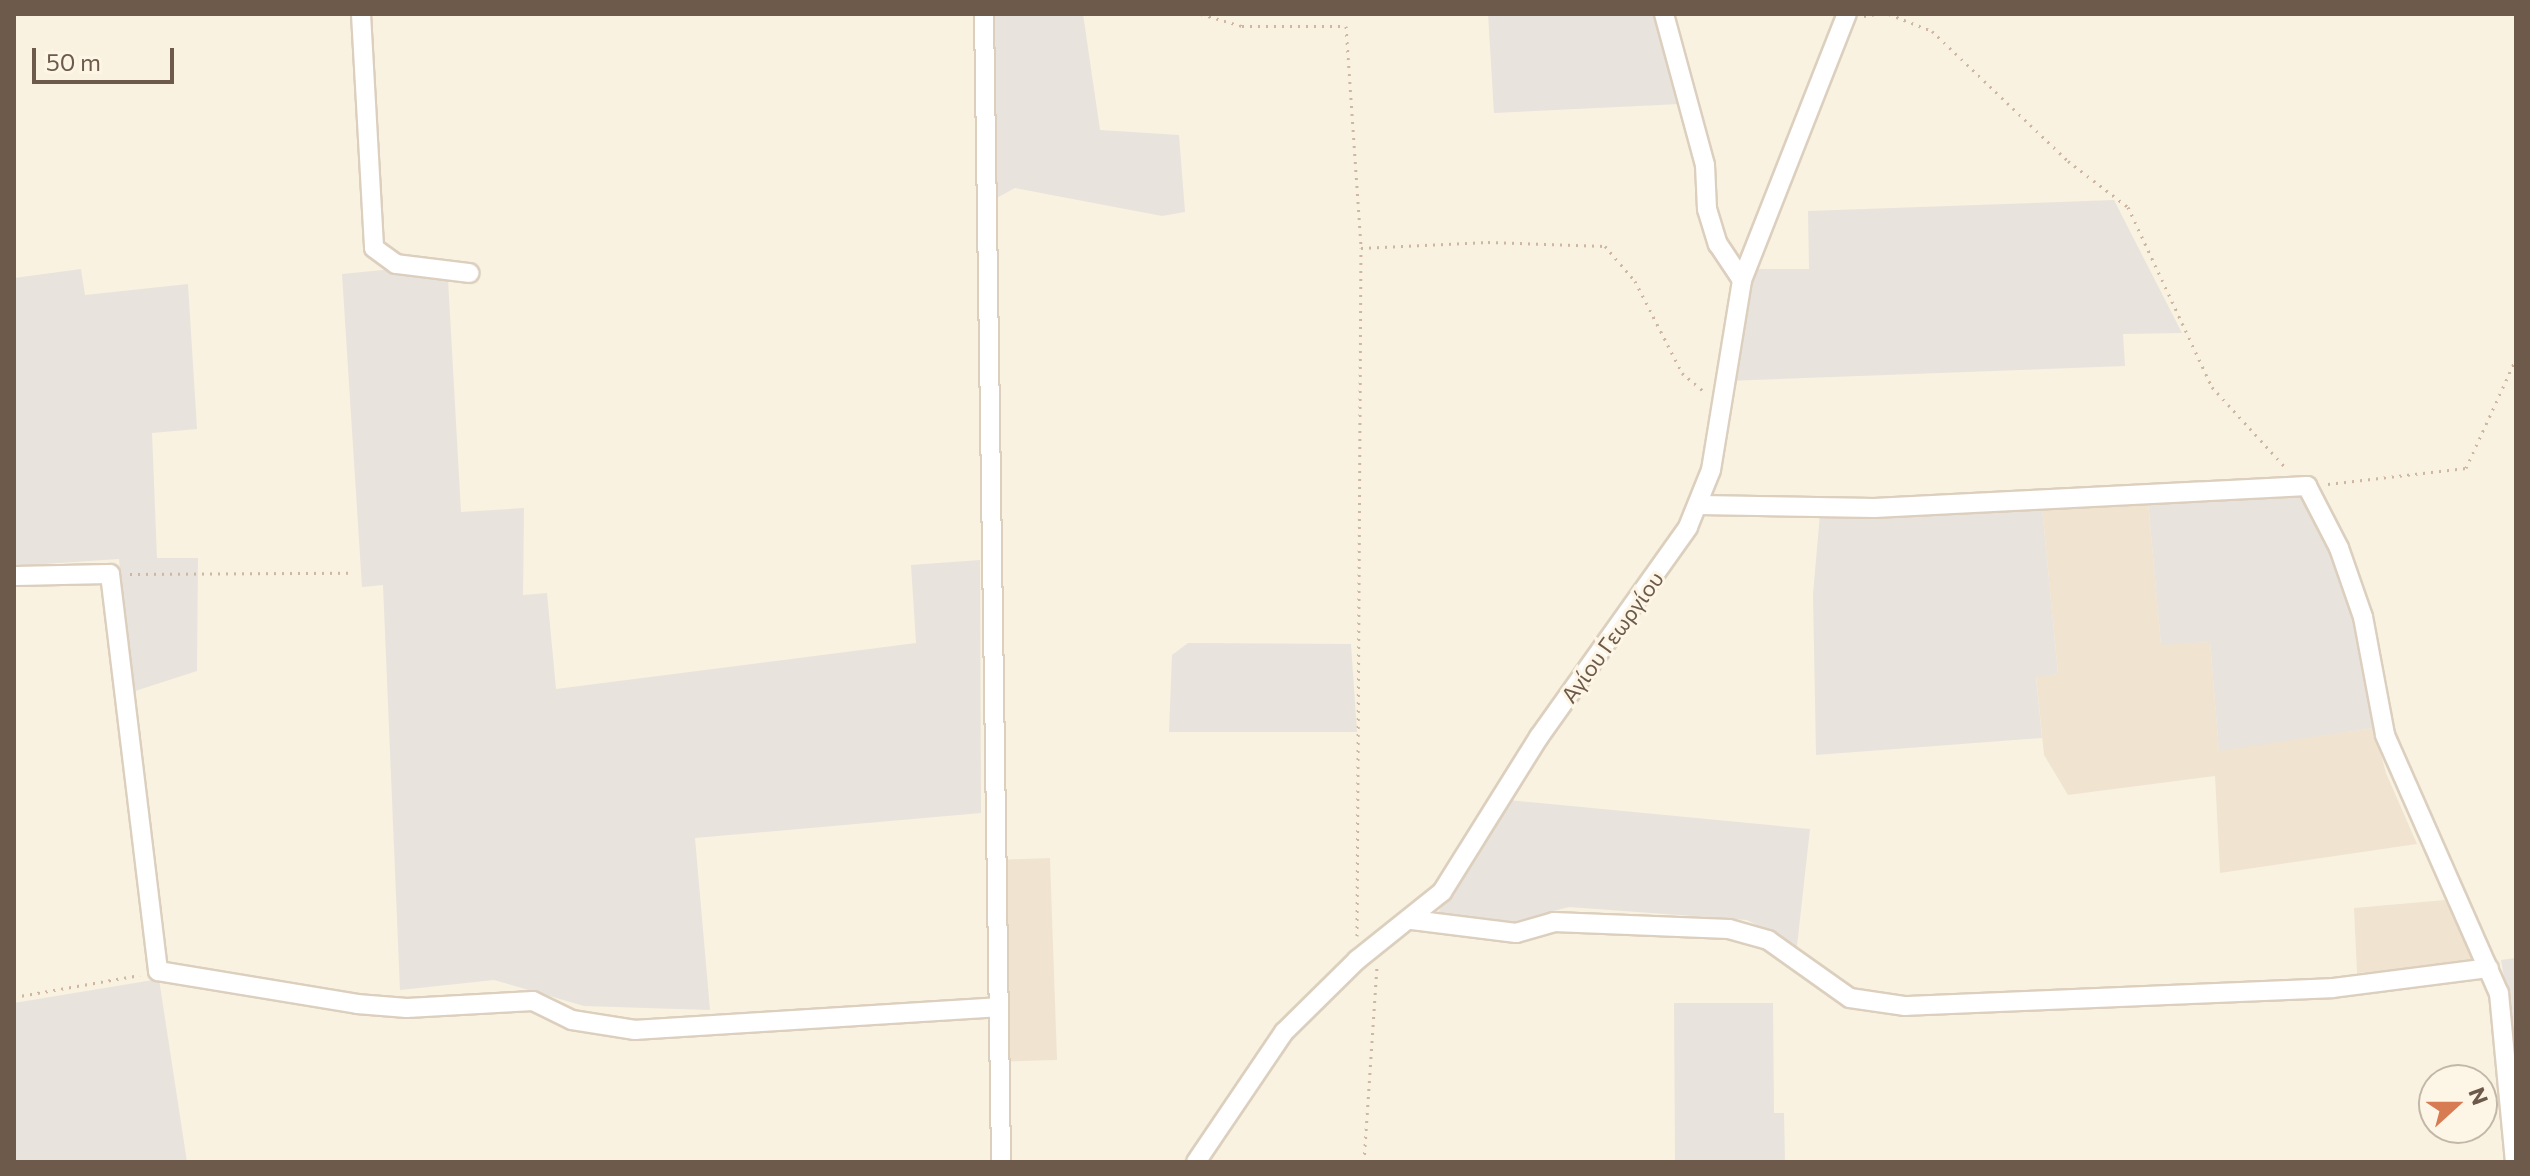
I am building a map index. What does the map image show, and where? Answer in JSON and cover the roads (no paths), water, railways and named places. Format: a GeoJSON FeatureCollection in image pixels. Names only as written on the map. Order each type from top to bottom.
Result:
{"type":"FeatureCollection","features":[{"type":"Feature","properties":{"kind":"street"},"geometry":{"type":"LineString","coordinates":[[361,14],[374,248],[396,264],[469,273]]}},
{"type":"Feature","properties":{"kind":"street"},"geometry":{"type":"LineString","coordinates":[[984,14],[996,1007],[1001,1162]]}},
{"type":"Feature","properties":{"kind":"street"},"geometry":{"type":"LineString","coordinates":[[1664,14],[1705,165],[1707,209],[1718,244],[1742,280]]}},
{"type":"Feature","properties":{"kind":"street","name":"Αγίου Γεωργίου"},"geometry":{"type":"LineString","coordinates":[[1196,1162],[1284,1032],[1357,960],[1412,920],[1442,892],[1539,737],[1648,589],[1700,505],[1742,280],[1847,14]]}},
{"type":"Feature","properties":{"kind":"street"},"geometry":{"type":"LineString","coordinates":[[1700,505],[1874,508],[2307,486],[2339,548],[2363,617],[2385,735],[2489,968],[2509,1064],[2515,1162]]}},
{"type":"Feature","properties":{"kind":"street"},"geometry":{"type":"LineString","coordinates":[[14,576],[110,574],[158,971],[382,1006],[533,1001],[572,1020],[635,1030],[996,1007]]}},
{"type":"Feature","properties":{"kind":"street"},"geometry":{"type":"LineString","coordinates":[[1412,920],[1516,933],[1570,921],[1729,929],[1768,940],[1850,998],[1905,1006],[2333,988],[2489,968]]}}]}
